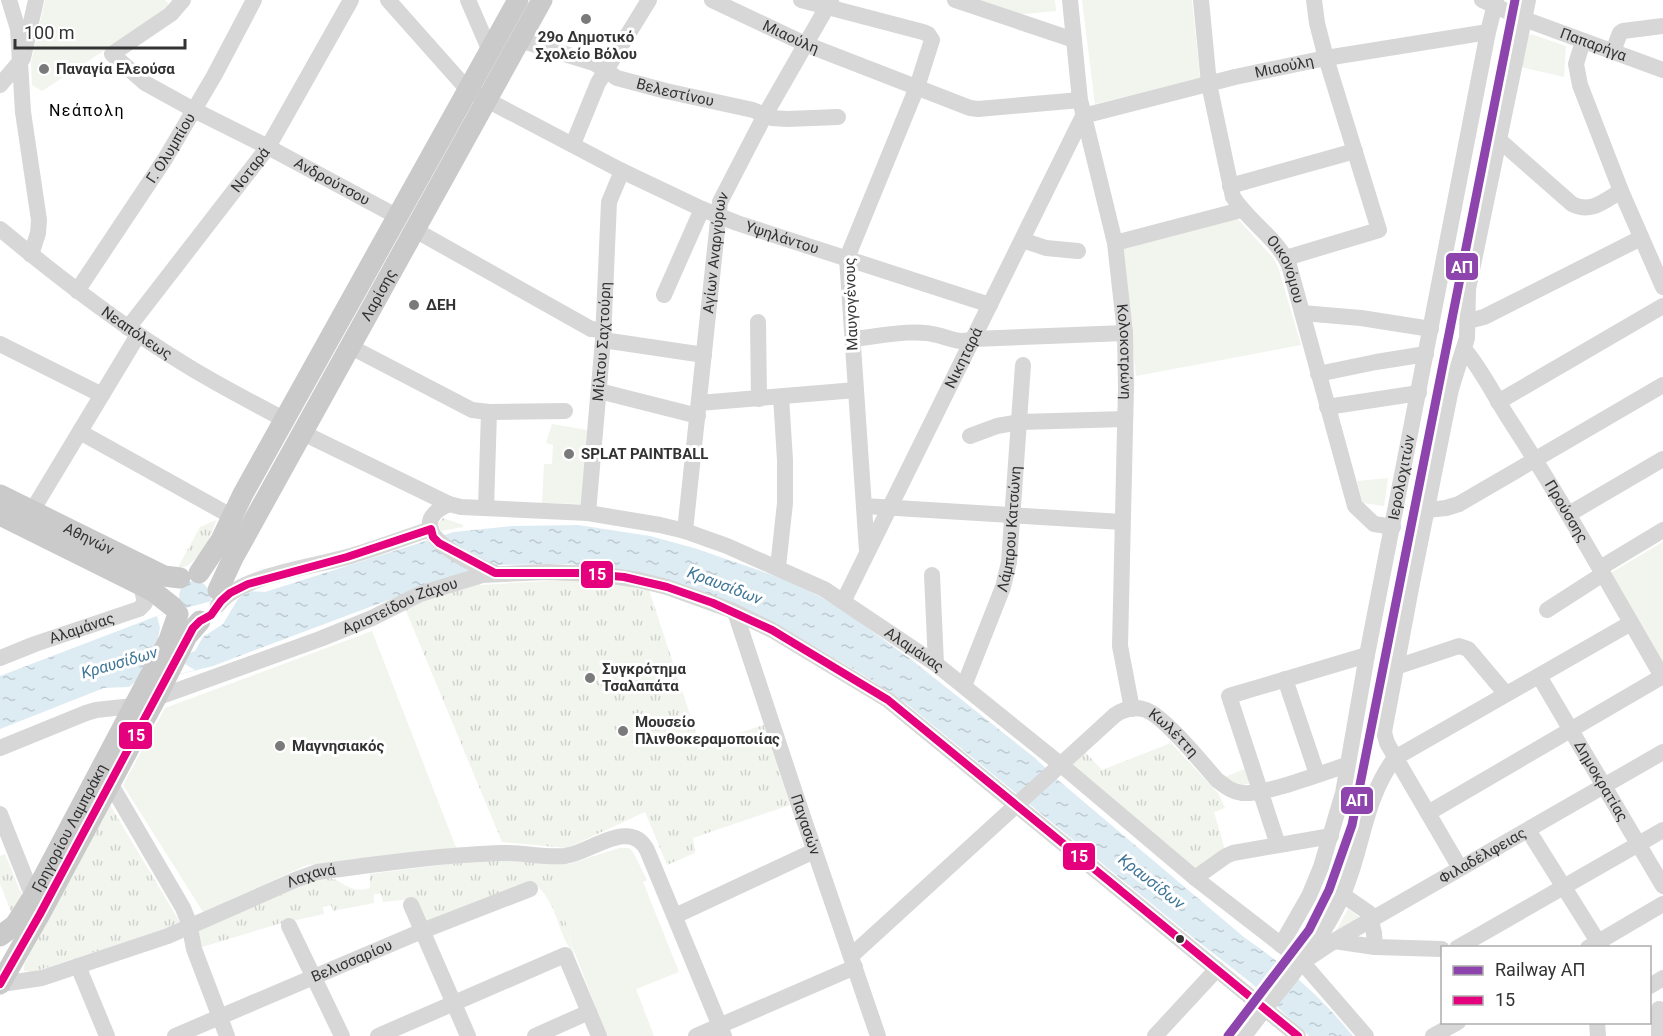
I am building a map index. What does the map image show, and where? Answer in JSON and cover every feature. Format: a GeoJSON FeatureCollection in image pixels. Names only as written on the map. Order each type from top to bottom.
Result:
{"type":"FeatureCollection","features":[{"type":"Feature","properties":{"kind":"main road","name":"Λαρίσης"},"geometry":{"type":"LineString","coordinates":[[220,598],[233,558],[415,230],[478,94],[490,51],[518,0]]}},
{"type":"Feature","properties":{"kind":"main road","name":"Λαρίσης"},"geometry":{"type":"LineString","coordinates":[[189,575],[221,540],[231,516],[398,217],[478,94],[520,40],[542,0]]}},
{"type":"Feature","properties":{"kind":"main road","name":"Αθηνών"},"geometry":{"type":"LineString","coordinates":[[0,495],[164,576],[210,577],[220,598]]}},
{"type":"Feature","properties":{"kind":"main road","name":"Αθηνών"},"geometry":{"type":"LineString","coordinates":[[0,515],[154,592],[188,620],[200,621]]}},
{"type":"Feature","properties":{"kind":"main road"},"geometry":{"type":"LineString","coordinates":[[175,611],[171,591],[189,575]]}},
{"type":"Feature","properties":{"kind":"main road"},"geometry":{"type":"LineString","coordinates":[[200,621],[211,615],[220,598]]}},
{"type":"Feature","properties":{"kind":"main road","name":"Γρηγορίου Λαμπράκη"},"geometry":{"type":"LineString","coordinates":[[0,936],[15,925],[33,897],[133,706],[156,686],[174,629],[175,611]]}},
{"type":"Feature","properties":{"kind":"main road","name":"Γρηγορίου Λαμπράκη"},"geometry":{"type":"LineString","coordinates":[[2,981],[110,783],[156,686],[200,621]]}},
{"type":"Feature","properties":{"kind":"main road"},"geometry":{"type":"LineString","coordinates":[[0,949],[6,960],[2,981]]}},
{"type":"Feature","properties":{"kind":"street"},"geometry":{"type":"LineString","coordinates":[[9,0],[18,29],[23,112],[39,220],[38,233],[31,255]]}},
{"type":"Feature","properties":{"kind":"street"},"geometry":{"type":"LineString","coordinates":[[0,85],[20,63],[26,50],[36,0]]}},
{"type":"Feature","properties":{"kind":"street","name":"Ανδρούτσου"},"geometry":{"type":"LineString","coordinates":[[183,0],[171,14],[112,54],[137,77],[194,110],[398,217]]}},
{"type":"Feature","properties":{"kind":"street","name":"Γ. Ολυμπίου"},"geometry":{"type":"LineString","coordinates":[[77,291],[165,159],[214,76],[254,0]]}},
{"type":"Feature","properties":{"kind":"street","name":"Νοταρά"},"geometry":{"type":"LineString","coordinates":[[32,511],[102,395],[133,331],[268,147],[351,0]]}},
{"type":"Feature","properties":{"kind":"street"},"geometry":{"type":"LineString","coordinates":[[388,0],[478,94]]}},
{"type":"Feature","properties":{"kind":"street"},"geometry":{"type":"LineString","coordinates":[[468,0],[490,51]]}},
{"type":"Feature","properties":{"kind":"street"},"geometry":{"type":"LineString","coordinates":[[573,144],[598,83],[649,0]]}},
{"type":"Feature","properties":{"kind":"street","name":"Μιαούλη"},"geometry":{"type":"LineString","coordinates":[[712,0],[805,44],[974,109],[1082,108],[1209,84],[1326,58],[1488,32]]}},
{"type":"Feature","properties":{"kind":"street"},"geometry":{"type":"LineString","coordinates":[[801,0],[829,4]]}},
{"type":"Feature","properties":{"kind":"street"},"geometry":{"type":"LineString","coordinates":[[955,0],[1074,40]]}},
{"type":"Feature","properties":{"kind":"street","name":"Κολοκοτρώνη"},"geometry":{"type":"LineString","coordinates":[[1070,0],[1082,108],[1115,243],[1125,333],[1120,646],[1132,708]]}},
{"type":"Feature","properties":{"kind":"street","name":"Οικονόμου"},"geometry":{"type":"LineString","coordinates":[[1201,0],[1209,84],[1233,197],[1241,210],[1273,241],[1286,258],[1355,506],[1374,524],[1393,526]]}},
{"type":"Feature","properties":{"kind":"street"},"geometry":{"type":"LineString","coordinates":[[1286,258],[1379,230],[1326,58],[1314,0]]}},
{"type":"Feature","properties":{"kind":"street"},"geometry":{"type":"LineString","coordinates":[[1460,868],[1395,758],[1384,732],[1451,389],[1464,349],[1468,321],[1468,289],[1528,0]]}},
{"type":"Feature","properties":{"kind":"street","name":"Παπαρήγα"},"geometry":{"type":"LineString","coordinates":[[1491,2],[1524,19],[1663,70]]}},
{"type":"Feature","properties":{"kind":"street","name":"Ιερολοχιτών"},"geometry":{"type":"LineString","coordinates":[[1281,945],[1308,896],[1332,836],[1343,793],[1367,655],[1488,32],[1491,2]]}},
{"type":"Feature","properties":{"kind":"street","name":"Αγίων Αναργύρων"},"geometry":{"type":"LineString","coordinates":[[685,531],[720,202],[765,115],[829,4]]}},
{"type":"Feature","properties":{"kind":"street","name":"Μαυγογένους"},"geometry":{"type":"LineString","coordinates":[[829,4],[923,32],[931,36],[932,44],[917,87],[847,258],[868,552]]}},
{"type":"Feature","properties":{"kind":"street"},"geometry":{"type":"LineString","coordinates":[[1613,51],[1623,31],[1663,26]]}},
{"type":"Feature","properties":{"kind":"street","name":"Βελεστίνου"},"geometry":{"type":"LineString","coordinates":[[520,40],[594,63],[617,78],[753,110],[781,119],[838,117]]}},
{"type":"Feature","properties":{"kind":"street"},"geometry":{"type":"LineString","coordinates":[[1583,41],[1577,58],[1577,74],[1621,191],[1663,287]]}},
{"type":"Feature","properties":{"kind":"street","name":"Υψηλάντου"},"geometry":{"type":"LineString","coordinates":[[478,94],[622,171],[718,216],[990,305]]}},
{"type":"Feature","properties":{"kind":"street","name":"Νικηταρά"},"geometry":{"type":"LineString","coordinates":[[844,600],[1022,240],[1082,108]]}},
{"type":"Feature","properties":{"kind":"street"},"geometry":{"type":"LineString","coordinates":[[1498,140],[1572,204],[1581,208],[1588,209],[1596,206],[1621,191]]}},
{"type":"Feature","properties":{"kind":"street"},"geometry":{"type":"LineString","coordinates":[[1230,186],[1355,151]]}},
{"type":"Feature","properties":{"kind":"street","name":"Μίλτου Σαχτούρη"},"geometry":{"type":"LineString","coordinates":[[588,513],[604,335],[609,202],[622,171]]}},
{"type":"Feature","properties":{"kind":"street"},"geometry":{"type":"LineString","coordinates":[[664,295],[702,209]]}},
{"type":"Feature","properties":{"kind":"street"},"geometry":{"type":"LineString","coordinates":[[1115,243],[1241,210]]}},
{"type":"Feature","properties":{"kind":"street","name":"Νεαπόλεως"},"geometry":{"type":"LineString","coordinates":[[0,229],[77,291],[133,331],[183,363],[285,420]]}},
{"type":"Feature","properties":{"kind":"street"},"geometry":{"type":"LineString","coordinates":[[415,230],[604,335],[704,355]]}},
{"type":"Feature","properties":{"kind":"street"},"geometry":{"type":"LineString","coordinates":[[1468,321],[1484,316],[1641,238]]}},
{"type":"Feature","properties":{"kind":"street"},"geometry":{"type":"LineString","coordinates":[[1022,240],[1046,248],[1078,251]]}},
{"type":"Feature","properties":{"kind":"street"},"geometry":{"type":"LineString","coordinates":[[1498,402],[1663,306]]}},
{"type":"Feature","properties":{"kind":"street"},"geometry":{"type":"LineString","coordinates":[[1302,313],[1431,328]]}},
{"type":"Feature","properties":{"kind":"street"},"geometry":{"type":"LineString","coordinates":[[758,322],[759,399]]}},
{"type":"Feature","properties":{"kind":"street"},"geometry":{"type":"LineString","coordinates":[[852,339],[927,333],[966,342],[973,339],[1125,333]]}},
{"type":"Feature","properties":{"kind":"street"},"geometry":{"type":"LineString","coordinates":[[0,344],[102,395]]}},
{"type":"Feature","properties":{"kind":"street"},"geometry":{"type":"LineString","coordinates":[[351,346],[472,410],[489,412],[565,411]]}},
{"type":"Feature","properties":{"kind":"street","name":"Προύσσης"},"geometry":{"type":"LineString","coordinates":[[1464,349],[1473,359],[1569,514],[1663,677]]}},
{"type":"Feature","properties":{"kind":"street"},"geometry":{"type":"LineString","coordinates":[[1318,374],[1426,354]]}},
{"type":"Feature","properties":{"kind":"street","name":"Λάμπρου Κατσώνη"},"geometry":{"type":"LineString","coordinates":[[964,686],[1003,586],[1009,562],[1023,365]]}},
{"type":"Feature","properties":{"kind":"street"},"geometry":{"type":"LineString","coordinates":[[1427,510],[1459,504],[1663,385]]}},
{"type":"Feature","properties":{"kind":"street"},"geometry":{"type":"LineString","coordinates":[[599,391],[698,410],[759,399],[856,390]]}},
{"type":"Feature","properties":{"kind":"street"},"geometry":{"type":"LineString","coordinates":[[1327,407],[1419,393]]}},
{"type":"Feature","properties":{"kind":"street"},"geometry":{"type":"LineString","coordinates":[[778,567],[785,503],[781,397]]}},
{"type":"Feature","properties":{"kind":"street"},"geometry":{"type":"LineString","coordinates":[[486,508],[489,412]]}},
{"type":"Feature","properties":{"kind":"street"},"geometry":{"type":"LineString","coordinates":[[970,436],[997,426],[1020,422],[1125,419]]}},
{"type":"Feature","properties":{"kind":"street"},"geometry":{"type":"LineString","coordinates":[[80,432],[231,516]]}},
{"type":"Feature","properties":{"kind":"street"},"geometry":{"type":"LineString","coordinates":[[303,433],[449,504],[435,514],[432,533],[443,546],[489,571]]}},
{"type":"Feature","properties":{"kind":"street"},"geometry":{"type":"LineString","coordinates":[[1569,514],[1663,459]]}},
{"type":"Feature","properties":{"kind":"street","name":"Αλαμάνας"},"geometry":{"type":"LineString","coordinates":[[449,504],[588,513],[685,531],[778,567],[844,600],[964,686],[1195,878],[1281,945],[1366,1036]]}},
{"type":"Feature","properties":{"kind":"street"},"geometry":{"type":"LineString","coordinates":[[864,506],[1122,522]]}},
{"type":"Feature","properties":{"kind":"street"},"geometry":{"type":"LineString","coordinates":[[1547,609],[1663,530]]}},
{"type":"Feature","properties":{"kind":"street"},"geometry":{"type":"LineString","coordinates":[[220,598],[256,581],[432,533]]}},
{"type":"Feature","properties":{"kind":"street","name":"Αριστείδου Ζάχου"},"geometry":{"type":"LineString","coordinates":[[156,686],[320,639],[372,618],[420,594],[489,571],[579,573],[624,577],[667,587],[735,612],[772,630],[888,700],[1217,969],[1267,1005],[1298,1036]]}},
{"type":"Feature","properties":{"kind":"street"},"geometry":{"type":"LineString","coordinates":[[933,574],[936,664]]}},
{"type":"Feature","properties":{"kind":"street","name":"Αλαμάνας"},"geometry":{"type":"LineString","coordinates":[[0,658],[141,608],[145,600],[141,585]]}},
{"type":"Feature","properties":{"kind":"street","name":"Παγασών"},"geometry":{"type":"LineString","coordinates":[[735,612],[878,1036]]}},
{"type":"Feature","properties":{"kind":"street"},"geometry":{"type":"LineString","coordinates":[[1244,1036],[1319,939],[1343,895],[1374,794],[1395,758],[1631,623]]}},
{"type":"Feature","properties":{"kind":"street"},"geometry":{"type":"LineString","coordinates":[[1396,667],[1459,646],[1464,647],[1506,694]]}},
{"type":"Feature","properties":{"kind":"street"},"geometry":{"type":"LineString","coordinates":[[1278,845],[1229,696],[1367,655]]}},
{"type":"Feature","properties":{"kind":"street","name":"Δημοκρατίας"},"geometry":{"type":"LineString","coordinates":[[1539,676],[1663,886]]}},
{"type":"Feature","properties":{"kind":"street"},"geometry":{"type":"LineString","coordinates":[[1428,813],[1663,677]]}},
{"type":"Feature","properties":{"kind":"street"},"geometry":{"type":"LineString","coordinates":[[1285,679],[1317,774]]}},
{"type":"Feature","properties":{"kind":"street"},"geometry":{"type":"LineString","coordinates":[[0,748],[86,713],[133,706]]}},
{"type":"Feature","properties":{"kind":"street","name":"Κωλέττη"},"geometry":{"type":"LineString","coordinates":[[696,1036],[722,1031],[853,962],[1015,804],[1115,715],[1132,708],[1155,715],[1224,786],[1242,793],[1261,792],[1347,765]]}},
{"type":"Feature","properties":{"kind":"street","name":"Φιλαδέλφειας"},"geometry":{"type":"LineString","coordinates":[[1299,966],[1334,941],[1663,752]]}},
{"type":"Feature","properties":{"kind":"street"},"geometry":{"type":"LineString","coordinates":[[110,783],[181,904],[190,928],[193,946],[227,1036]]}},
{"type":"Feature","properties":{"kind":"street"},"geometry":{"type":"LineString","coordinates":[[0,814],[33,897]]}},
{"type":"Feature","properties":{"kind":"street"},"geometry":{"type":"LineString","coordinates":[[1528,830],[1596,946],[1663,904]]}},
{"type":"Feature","properties":{"kind":"street"},"geometry":{"type":"LineString","coordinates":[[1461,946],[1663,830]]}},
{"type":"Feature","properties":{"kind":"street"},"geometry":{"type":"LineString","coordinates":[[1195,878],[1226,856],[1332,836]]}},
{"type":"Feature","properties":{"kind":"street","name":"Λαχανά"},"geometry":{"type":"LineString","coordinates":[[2,981],[42,978],[190,928],[311,874],[484,854],[513,852],[566,856],[620,837],[636,838],[645,847],[675,916]]}},
{"type":"Feature","properties":{"kind":"street"},"geometry":{"type":"LineString","coordinates":[[722,1031],[675,916],[814,850]]}},
{"type":"Feature","properties":{"kind":"street","name":"Βελισσαρίου"},"geometry":{"type":"LineString","coordinates":[[175,1036],[422,931],[530,889]]}},
{"type":"Feature","properties":{"kind":"street"},"geometry":{"type":"LineString","coordinates":[[1343,895],[1367,910],[1375,947]]}},
{"type":"Feature","properties":{"kind":"street"},"geometry":{"type":"LineString","coordinates":[[411,905],[468,1036]]}},
{"type":"Feature","properties":{"kind":"street"},"geometry":{"type":"LineString","coordinates":[[289,926],[342,1036]]}},
{"type":"Feature","properties":{"kind":"street"},"geometry":{"type":"LineString","coordinates":[[1334,941],[1375,947],[1441,949]]}},
{"type":"Feature","properties":{"kind":"street"},"geometry":{"type":"LineString","coordinates":[[378,1036],[565,955],[598,1036]]}},
{"type":"Feature","properties":{"kind":"street"},"geometry":{"type":"LineString","coordinates":[[78,966],[106,1036]]}},
{"type":"Feature","properties":{"kind":"street"},"geometry":{"type":"LineString","coordinates":[[1155,1036],[1217,969]]}},
{"type":"Feature","properties":{"kind":"street"},"geometry":{"type":"LineString","coordinates":[[1657,1009],[1659,1036]]}},
{"type":"Feature","properties":{"kind":"street"},"geometry":{"type":"LineString","coordinates":[[535,1036],[589,1012]]}},
{"type":"Feature","properties":{"kind":"street"},"geometry":{"type":"LineString","coordinates":[[1433,1036],[1455,1024]]}},
{"type":"Feature","properties":{"kind":"green space"},"geometry":{"type":"Polygon","coordinates":[[[45,0],[165,0],[171,7],[42,91],[32,85],[31,63],[45,0]]]}},
{"type":"Feature","properties":{"kind":"green space"},"geometry":{"type":"Polygon","coordinates":[[[971,0],[1055,0],[1056,11],[1012,15],[971,0]]]}},
{"type":"Feature","properties":{"kind":"green space"},"geometry":{"type":"Polygon","coordinates":[[[1082,0],[1192,0],[1200,78],[1095,104],[1082,0]]]}},
{"type":"Feature","properties":{"kind":"green space"},"geometry":{"type":"Polygon","coordinates":[[[1531,34],[1566,46],[1564,77],[1521,67],[1528,37],[1531,34]]]}},
{"type":"Feature","properties":{"kind":"green space"},"geometry":{"type":"Polygon","coordinates":[[[1237,218],[1274,259],[1301,345],[1136,376],[1122,248],[1237,218]]]}},
{"type":"Feature","properties":{"kind":"green space","name":"SPLAT PAINTBALL"},"geometry":{"type":"Polygon","coordinates":[[[552,424],[587,430],[582,504],[542,503],[544,464],[552,464],[553,445],[546,443],[552,424]]]}},
{"type":"Feature","properties":{"kind":"green space"},"geometry":{"type":"Polygon","coordinates":[[[1388,478],[1384,506],[1363,503],[1357,481],[1388,478]]]}},
{"type":"Feature","properties":{"kind":"green space"},"geometry":{"type":"Polygon","coordinates":[[[443,518],[463,525],[463,527],[441,531],[438,524],[443,518]]]}},
{"type":"Feature","properties":{"kind":"green space"},"geometry":{"type":"Polygon","coordinates":[[[216,520],[207,543],[197,557],[191,563],[177,569],[200,527],[216,520]]]}},
{"type":"Feature","properties":{"kind":"green space"},"geometry":{"type":"Polygon","coordinates":[[[1663,542],[1663,665],[1609,574],[1663,542]]]}},
{"type":"Feature","properties":{"kind":"green space"},"geometry":{"type":"Polygon","coordinates":[[[582,579],[648,587],[700,745],[764,725],[790,805],[693,838],[695,853],[667,865],[645,812],[567,848],[502,842],[404,606],[479,582],[480,585],[582,579]]]}},
{"type":"Feature","properties":{"kind":"green space","name":"Μαγνησιακός"},"geometry":{"type":"Polygon","coordinates":[[[372,631],[457,850],[307,865],[203,912],[123,785],[165,708],[372,631]]]}},
{"type":"Feature","properties":{"kind":"green space"},"geometry":{"type":"Polygon","coordinates":[[[1171,743],[1218,793],[1225,808],[1214,812],[1225,850],[1196,871],[1068,763],[1083,750],[1102,770],[1171,743]]]}},
{"type":"Feature","properties":{"kind":"green space"},"geometry":{"type":"Polygon","coordinates":[[[1247,768],[1252,782],[1241,786],[1225,777],[1247,768]]]}},
{"type":"Feature","properties":{"kind":"green space"},"geometry":{"type":"Polygon","coordinates":[[[110,805],[181,924],[33,972],[24,971],[24,965],[110,805]]]}},
{"type":"Feature","properties":{"kind":"green space"},"geometry":{"type":"Polygon","coordinates":[[[619,848],[629,848],[633,852],[647,880],[643,882],[679,972],[636,989],[654,1036],[607,1036],[569,938],[571,937],[570,927],[567,927],[557,892],[557,864],[569,864],[619,848]]]}},
{"type":"Feature","properties":{"kind":"green space"},"geometry":{"type":"Polygon","coordinates":[[[5,854],[23,898],[12,914],[0,884],[0,856],[5,854]]]}},
{"type":"Feature","properties":{"kind":"green space"},"geometry":{"type":"Polygon","coordinates":[[[488,859],[557,864],[557,892],[567,926],[570,926],[571,937],[569,938],[574,954],[568,946],[549,901],[537,886],[424,925],[412,899],[383,902],[381,894],[374,894],[374,903],[333,911],[331,905],[323,907],[324,914],[278,924],[199,948],[194,934],[242,910],[318,880],[332,879],[351,888],[362,890],[370,888],[370,874],[488,859]]]}},
{"type":"Feature","properties":{"kind":"green space"},"geometry":{"type":"Polygon","coordinates":[[[1348,909],[1362,919],[1335,933],[1348,909]]]}},
{"type":"Feature","properties":{"kind":"water","name":"Κραυσίδων"},"geometry":{"type":"Polygon","coordinates":[[[578,525],[650,536],[694,548],[787,580],[847,613],[913,661],[1035,758],[1245,938],[1302,983],[1329,1008],[1353,1036],[1309,1036],[1250,982],[908,705],[870,679],[773,622],[597,567],[568,564],[496,565],[453,577],[213,666],[129,687],[104,688],[0,729],[0,676],[157,616],[182,609],[179,598],[181,589],[191,581],[198,581],[204,585],[209,591],[211,601],[248,591],[265,592],[454,532],[513,526],[578,525]]]}},
{"type":"Feature","properties":{"kind":"pier"},"geometry":{"type":"Polygon","coordinates":[[[248,591],[238,599],[223,624],[203,637],[195,651],[190,653],[185,664],[195,670],[129,687],[135,682],[157,642],[160,628],[157,616],[248,591]]]}},
{"type":"Feature","properties":{"kind":"rail line","name":"ΑΠ"},"geometry":{"type":"LineString","coordinates":[[1228,1036],[1309,930],[1329,890],[1352,825],[1515,0]]}},
{"type":"Feature","properties":{"kind":"transit line","name":"15"},"geometry":{"type":"LineString","coordinates":[[0,984],[40,914],[193,628],[211,615],[230,593],[248,584],[347,557],[431,529],[433,537],[439,543],[495,573],[579,573],[624,577],[667,587],[713,603],[772,630],[888,700],[1298,1036]]}},
{"type":"Feature","properties":{"kind":"place","name":"29ο Δημοτικό Σχολείο Βόλου"},"geometry":{"type":"Point","coordinates":[586,19]}},
{"type":"Feature","properties":{"kind":"place","name":"Παναγία Ελεούσα"},"geometry":{"type":"Point","coordinates":[44,69]}},
{"type":"Feature","properties":{"kind":"place","name":"ΔΕΗ"},"geometry":{"type":"Point","coordinates":[414,305]}},
{"type":"Feature","properties":{"kind":"place","name":"SPLAT PAINTBALL"},"geometry":{"type":"Point","coordinates":[569,454]}},
{"type":"Feature","properties":{"kind":"place","name":"Συγκρότημα Τσαλαπάτα"},"geometry":{"type":"Point","coordinates":[590,678]}},
{"type":"Feature","properties":{"kind":"place","name":"Μουσείο Πλινθοκεραμοποιίας"},"geometry":{"type":"Point","coordinates":[623,731]}},
{"type":"Feature","properties":{"kind":"place","name":"Μαγνησιακός"},"geometry":{"type":"Point","coordinates":[280,746]}},
{"type":"Feature","properties":{"kind":"district","name":"Νεάπολη"},"geometry":{"type":"Point","coordinates":[87,110]}}]}
